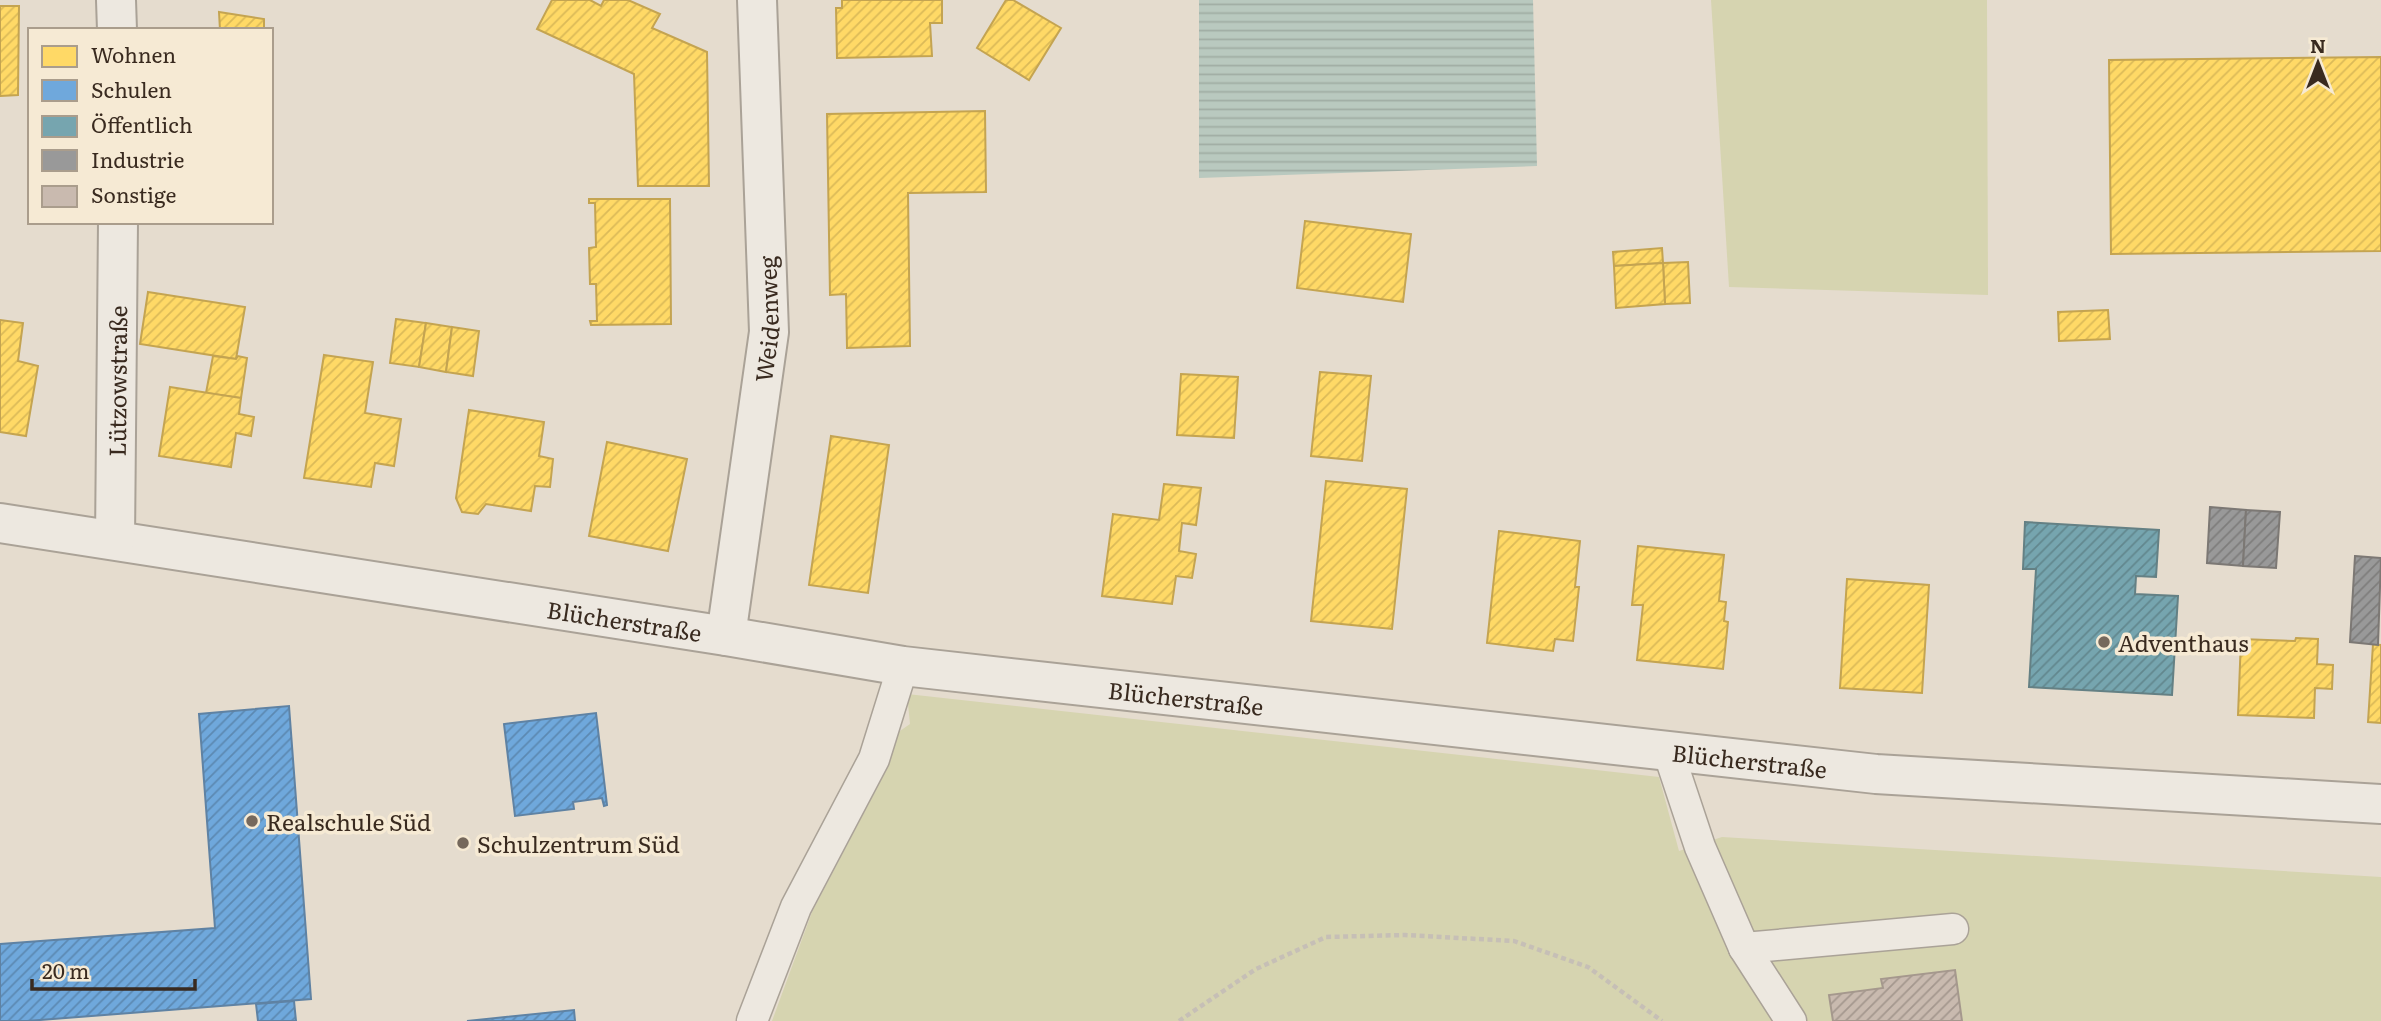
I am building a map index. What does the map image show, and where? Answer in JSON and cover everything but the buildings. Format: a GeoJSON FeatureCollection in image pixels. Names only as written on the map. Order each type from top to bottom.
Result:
{"type":"FeatureCollection","features":[{"type":"Feature","properties":{"kind":"street"},"geometry":{"type":"LineString","coordinates":[[116,0],[117,28]]}},
{"type":"Feature","properties":{"kind":"street","name":"Weidenweg"},"geometry":{"type":"LineString","coordinates":[[726,636],[769,332],[757,0]]}},
{"type":"Feature","properties":{"kind":"street","name":"Lützowstraße"},"geometry":{"type":"LineString","coordinates":[[114,540],[118,224]]}},
{"type":"Feature","properties":{"kind":"street","name":"Blücherstraße"},"geometry":{"type":"LineString","coordinates":[[0,523],[903,666],[1876,774],[2381,804]]}},
{"type":"Feature","properties":{"kind":"lane"},"geometry":{"type":"LineString","coordinates":[[752,1021],[796,906],[874,759],[903,666]]}},
{"type":"Feature","properties":{"kind":"lane"},"geometry":{"type":"LineString","coordinates":[[1668,751],[1700,847],[1744,948],[1791,1021]]}},
{"type":"Feature","properties":{"kind":"lane"},"geometry":{"type":"LineString","coordinates":[[1744,948],[1953,929]]}},
{"type":"Feature","properties":{"kind":"path"},"geometry":{"type":"LineString","coordinates":[[1179,1021],[1256,969],[1326,937],[1405,934],[1514,941],[1588,967],[1662,1021]]}},
{"type":"Feature","properties":{"kind":"shaded area"},"geometry":{"type":"Polygon","coordinates":[[[1199,0],[1533,0],[1537,166],[1199,178],[1199,0]]]}},
{"type":"Feature","properties":{"kind":"shaded area"},"geometry":{"type":"Polygon","coordinates":[[[1711,0],[1987,0],[1988,295],[1729,287],[1711,0]]]}},
{"type":"Feature","properties":{"kind":"shaded area"},"geometry":{"type":"Polygon","coordinates":[[[907,694],[1659,777],[1679,851],[1722,837],[2381,877],[2381,1021],[772,1021],[812,912],[889,765],[897,733],[910,724],[907,694]]]}},
{"type":"Feature","properties":{"kind":"place","name":"Adventhaus"},"geometry":{"type":"Point","coordinates":[2104,642]}},
{"type":"Feature","properties":{"kind":"place","name":"Realschule Süd"},"geometry":{"type":"Point","coordinates":[252,821]}},
{"type":"Feature","properties":{"kind":"place","name":"Schulzentrum Süd"},"geometry":{"type":"Point","coordinates":[463,843]}}]}
